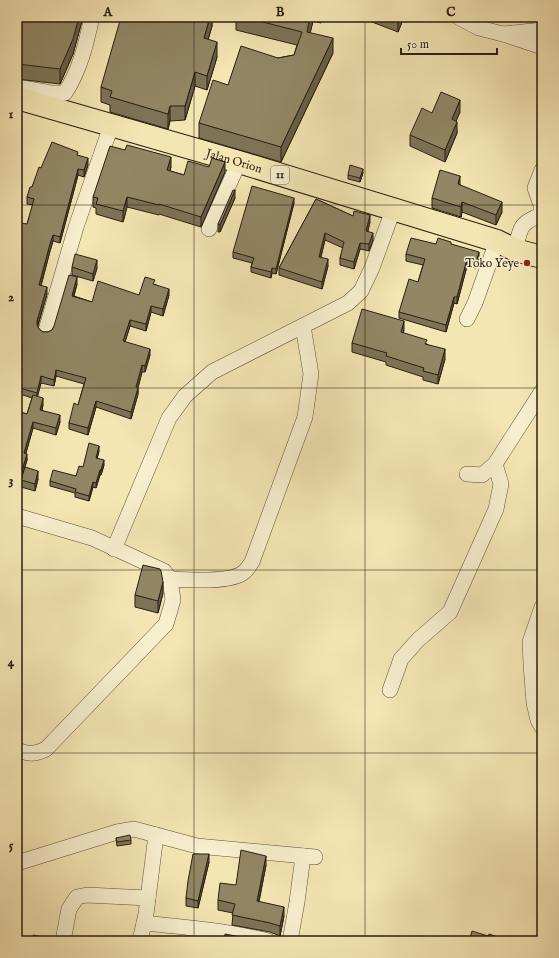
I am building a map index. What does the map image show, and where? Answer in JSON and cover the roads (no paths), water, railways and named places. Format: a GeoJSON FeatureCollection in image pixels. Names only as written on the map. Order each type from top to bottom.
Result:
{"type":"FeatureCollection","features":[{"type":"Feature","properties":{"kind":"highway","name":"Jalan Orion"},"geometry":{"type":"LineString","coordinates":[[17,98],[239,162],[542,257]]}},
{"type":"Feature","properties":{"kind":"street"},"geometry":{"type":"LineString","coordinates":[[17,87],[51,93],[65,93],[72,82],[85,47],[92,17]]}},
{"type":"Feature","properties":{"kind":"street"},"geometry":{"type":"LineString","coordinates":[[458,17],[479,28],[542,47]]}},
{"type":"Feature","properties":{"kind":"street"},"geometry":{"type":"LineString","coordinates":[[503,34],[542,30]]}},
{"type":"Feature","properties":{"kind":"street"},"geometry":{"type":"LineString","coordinates":[[46,330],[76,226],[111,126]]}},
{"type":"Feature","properties":{"kind":"street"},"geometry":{"type":"LineString","coordinates":[[209,230],[239,162]]}},
{"type":"Feature","properties":{"kind":"street"},"geometry":{"type":"LineString","coordinates":[[467,319],[506,246],[521,226],[528,220],[542,215],[541,205],[535,188],[542,170]]}},
{"type":"Feature","properties":{"kind":"street"},"geometry":{"type":"LineString","coordinates":[[114,549],[169,418],[185,396],[212,372],[348,303],[361,291],[372,268],[393,210]]}},
{"type":"Feature","properties":{"kind":"street"},"geometry":{"type":"LineString","coordinates":[[170,579],[192,581],[229,579],[243,573],[252,562],[305,417],[311,374],[303,326]]}},
{"type":"Feature","properties":{"kind":"street"},"geometry":{"type":"LineString","coordinates":[[468,474],[482,475],[495,464],[542,391]]}},
{"type":"Feature","properties":{"kind":"street"},"geometry":{"type":"LineString","coordinates":[[390,690],[400,659],[418,640],[450,612],[496,509],[501,484],[495,464]]}},
{"type":"Feature","properties":{"kind":"street"},"geometry":{"type":"LineString","coordinates":[[17,516],[92,538],[164,571],[170,579],[173,600],[166,624],[46,749],[38,753],[30,754],[17,750]]}},
{"type":"Feature","properties":{"kind":"street"},"geometry":{"type":"LineString","coordinates":[[542,607],[530,642],[534,704],[538,720],[542,727]]}},
{"type":"Feature","properties":{"kind":"street"},"geometry":{"type":"LineString","coordinates":[[17,863],[125,830],[134,829],[197,846],[309,856],[297,902],[290,941]]}},
{"type":"Feature","properties":{"kind":"street"},"geometry":{"type":"LineString","coordinates":[[140,941],[148,898],[156,835]]}},
{"type":"Feature","properties":{"kind":"street"},"geometry":{"type":"LineString","coordinates":[[63,941],[69,909],[77,897],[87,895],[148,898]]}},
{"type":"Feature","properties":{"kind":"street"},"geometry":{"type":"LineString","coordinates":[[144,923],[252,937],[268,941]]}},
{"type":"Feature","properties":{"kind":"place","name":"Toko Yeye"},"geometry":{"type":"Point","coordinates":[527,263]}}]}
